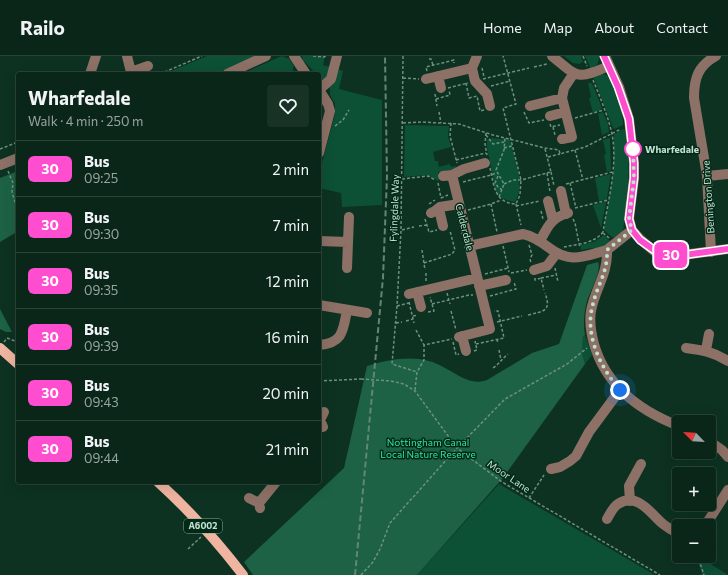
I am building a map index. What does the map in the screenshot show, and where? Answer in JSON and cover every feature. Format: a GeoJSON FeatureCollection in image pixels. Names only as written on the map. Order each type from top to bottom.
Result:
{"type":"FeatureCollection","features":[{"type":"Feature","properties":{"kind":"main road"},"geometry":{"type":"LineString","coordinates":[[0,347],[16,362]]}},
{"type":"Feature","properties":{"kind":"main road","name":"A6002"},"geometry":{"type":"LineString","coordinates":[[160,484],[220,544],[243,575]]}},
{"type":"Feature","properties":{"kind":"street"},"geometry":{"type":"LineString","coordinates":[[91,72],[96,56]]}},
{"type":"Feature","properties":{"kind":"street"},"geometry":{"type":"LineString","coordinates":[[127,56],[131,72],[148,66]]}},
{"type":"Feature","properties":{"kind":"street"},"geometry":{"type":"LineString","coordinates":[[231,72],[266,56]]}},
{"type":"Feature","properties":{"kind":"street"},"geometry":{"type":"LineString","coordinates":[[294,56],[305,72]]}},
{"type":"Feature","properties":{"kind":"street"},"geometry":{"type":"LineString","coordinates":[[552,56],[574,73],[581,75],[590,74],[606,61],[618,87],[630,124],[634,163],[634,178],[629,219],[632,230],[647,245],[659,253],[670,255],[711,252],[728,249]]}},
{"type":"Feature","properties":{"kind":"street","name":"Benington Drive"},"geometry":{"type":"LineString","coordinates":[[711,252],[707,176],[694,98],[694,88],[698,73],[707,61],[716,56]]}},
{"type":"Feature","properties":{"kind":"street"},"geometry":{"type":"LineString","coordinates":[[321,88],[330,79],[332,57]]}},
{"type":"Feature","properties":{"kind":"street"},"geometry":{"type":"LineString","coordinates":[[431,78],[457,72],[477,62],[490,106]]}},
{"type":"Feature","properties":{"kind":"street"},"geometry":{"type":"LineString","coordinates":[[562,139],[572,137],[562,98],[564,88],[574,73]]}},
{"type":"Feature","properties":{"kind":"street"},"geometry":{"type":"LineString","coordinates":[[431,78],[445,88]]}},
{"type":"Feature","properties":{"kind":"street"},"geometry":{"type":"LineString","coordinates":[[321,93],[330,108],[321,145]]}},
{"type":"Feature","properties":{"kind":"street"},"geometry":{"type":"LineString","coordinates":[[526,107],[562,98]]}},
{"type":"Feature","properties":{"kind":"street"},"geometry":{"type":"LineString","coordinates":[[548,118],[566,116]]}},
{"type":"Feature","properties":{"kind":"street"},"geometry":{"type":"LineString","coordinates":[[3,164],[16,159]]}},
{"type":"Feature","properties":{"kind":"street","name":"Calderdale"},"geometry":{"type":"LineString","coordinates":[[488,164],[464,169],[448,175],[460,207],[469,246],[481,283],[489,324]]}},
{"type":"Feature","properties":{"kind":"street"},"geometry":{"type":"LineString","coordinates":[[707,176],[728,174]]}},
{"type":"Feature","properties":{"kind":"street"},"geometry":{"type":"LineString","coordinates":[[540,241],[553,220],[558,216],[569,215],[558,189]]}},
{"type":"Feature","properties":{"kind":"street"},"geometry":{"type":"LineString","coordinates":[[548,200],[553,220]]}},
{"type":"Feature","properties":{"kind":"street"},"geometry":{"type":"LineString","coordinates":[[443,226],[435,211],[460,207]]}},
{"type":"Feature","properties":{"kind":"street"},"geometry":{"type":"LineString","coordinates":[[347,268],[349,217]]}},
{"type":"Feature","properties":{"kind":"street"},"geometry":{"type":"LineString","coordinates":[[469,246],[523,234],[540,241],[555,256],[570,258],[607,250],[632,230]]}},
{"type":"Feature","properties":{"kind":"street"},"geometry":{"type":"LineString","coordinates":[[321,241],[348,242]]}},
{"type":"Feature","properties":{"kind":"street"},"geometry":{"type":"LineString","coordinates":[[607,250],[605,271],[591,312],[591,329],[597,352],[606,372],[620,390],[653,415],[672,423]]}},
{"type":"Feature","properties":{"kind":"street"},"geometry":{"type":"LineString","coordinates":[[533,269],[547,266],[555,256]]}},
{"type":"Feature","properties":{"kind":"street"},"geometry":{"type":"LineString","coordinates":[[421,307],[411,297],[446,286],[506,280]]}},
{"type":"Feature","properties":{"kind":"street"},"geometry":{"type":"LineString","coordinates":[[321,305],[367,313]]}},
{"type":"Feature","properties":{"kind":"street"},"geometry":{"type":"LineString","coordinates":[[321,345],[330,344],[340,337],[347,310]]}},
{"type":"Feature","properties":{"kind":"street"},"geometry":{"type":"LineString","coordinates":[[466,351],[459,336],[490,329],[489,324]]}},
{"type":"Feature","properties":{"kind":"street"},"geometry":{"type":"LineString","coordinates":[[706,350],[709,334]]}},
{"type":"Feature","properties":{"kind":"street"},"geometry":{"type":"LineString","coordinates":[[686,348],[706,350],[715,353],[728,361]]}},
{"type":"Feature","properties":{"kind":"street"},"geometry":{"type":"LineString","coordinates":[[558,471],[576,456],[589,432],[620,390]]}},
{"type":"Feature","properties":{"kind":"street"},"geometry":{"type":"LineString","coordinates":[[716,446],[728,457]]}},
{"type":"Feature","properties":{"kind":"street"},"geometry":{"type":"LineString","coordinates":[[630,500],[629,486],[641,464]]}},
{"type":"Feature","properties":{"kind":"street"},"geometry":{"type":"LineString","coordinates":[[249,498],[259,505],[275,484]]}},
{"type":"Feature","properties":{"kind":"street"},"geometry":{"type":"LineString","coordinates":[[709,519],[728,490]]}},
{"type":"Feature","properties":{"kind":"street"},"geometry":{"type":"LineString","coordinates":[[607,519],[619,503],[630,500],[641,503],[662,523],[672,529]]}},
{"type":"Feature","properties":{"kind":"path"},"geometry":{"type":"LineString","coordinates":[[165,72],[202,56]]}},
{"type":"Feature","properties":{"kind":"path"},"geometry":{"type":"LineString","coordinates":[[313,56],[332,57]]}},
{"type":"Feature","properties":{"kind":"path","name":"Fylingdale Way"},"geometry":{"type":"LineString","coordinates":[[403,56],[401,230],[392,364],[417,372]]}},
{"type":"Feature","properties":{"kind":"path"},"geometry":{"type":"LineString","coordinates":[[503,56],[516,104]]}},
{"type":"Feature","properties":{"kind":"path"},"geometry":{"type":"LineString","coordinates":[[558,282],[555,256],[560,248],[591,242],[603,232],[612,172],[612,133],[583,56]]}},
{"type":"Feature","properties":{"kind":"path"},"geometry":{"type":"LineString","coordinates":[[429,59],[431,58],[433,65]]}},
{"type":"Feature","properties":{"kind":"path"},"geometry":{"type":"LineString","coordinates":[[403,78],[431,78],[426,67],[454,60],[457,72]]}},
{"type":"Feature","properties":{"kind":"path"},"geometry":{"type":"LineString","coordinates":[[477,62],[483,84]]}},
{"type":"Feature","properties":{"kind":"path"},"geometry":{"type":"LineString","coordinates":[[483,84],[508,73],[529,68]]}},
{"type":"Feature","properties":{"kind":"path"},"geometry":{"type":"LineString","coordinates":[[445,88],[510,81]]}},
{"type":"Feature","properties":{"kind":"path"},"geometry":{"type":"LineString","coordinates":[[486,134],[486,153],[496,192],[505,202],[516,204],[520,196],[521,180],[503,108],[516,104],[519,105]]}},
{"type":"Feature","properties":{"kind":"path"},"geometry":{"type":"LineString","coordinates":[[526,107],[525,116],[529,123],[548,118]]}},
{"type":"Feature","properties":{"kind":"path"},"geometry":{"type":"LineString","coordinates":[[326,126],[335,126],[344,120],[350,110]]}},
{"type":"Feature","properties":{"kind":"path"},"geometry":{"type":"LineString","coordinates":[[566,116],[604,110]]}},
{"type":"Feature","properties":{"kind":"path"},"geometry":{"type":"LineString","coordinates":[[439,112],[441,123]]}},
{"type":"Feature","properties":{"kind":"path"},"geometry":{"type":"LineString","coordinates":[[403,123],[459,124],[486,134],[559,150],[560,154]]}},
{"type":"Feature","properties":{"kind":"path"},"geometry":{"type":"LineString","coordinates":[[547,157],[589,145],[630,124]]}},
{"type":"Feature","properties":{"kind":"path"},"geometry":{"type":"LineString","coordinates":[[486,134],[493,144],[504,142]]}},
{"type":"Feature","properties":{"kind":"path"},"geometry":{"type":"LineString","coordinates":[[504,184],[496,173],[504,148],[505,138]]}},
{"type":"Feature","properties":{"kind":"path"},"geometry":{"type":"LineString","coordinates":[[0,149],[16,143]]}},
{"type":"Feature","properties":{"kind":"path"},"geometry":{"type":"LineString","coordinates":[[504,148],[513,146]]}},
{"type":"Feature","properties":{"kind":"path"},"geometry":{"type":"LineString","coordinates":[[545,148],[551,172],[558,189]]}},
{"type":"Feature","properties":{"kind":"path"},"geometry":{"type":"LineString","coordinates":[[575,150],[583,180]]}},
{"type":"Feature","properties":{"kind":"path"},"geometry":{"type":"LineString","coordinates":[[456,160],[486,153]]}},
{"type":"Feature","properties":{"kind":"path"},"geometry":{"type":"LineString","coordinates":[[3,164],[13,183],[12,192],[16,205]]}},
{"type":"Feature","properties":{"kind":"path"},"geometry":{"type":"LineString","coordinates":[[499,197],[504,184],[515,179],[521,180],[551,172]]}},
{"type":"Feature","properties":{"kind":"path"},"geometry":{"type":"LineString","coordinates":[[608,200],[576,208],[570,183],[612,172]]}},
{"type":"Feature","properties":{"kind":"path"},"geometry":{"type":"LineString","coordinates":[[461,182],[496,173]]}},
{"type":"Feature","properties":{"kind":"path"},"geometry":{"type":"LineString","coordinates":[[516,206],[548,200],[551,198],[547,173]]}},
{"type":"Feature","properties":{"kind":"path"},"geometry":{"type":"LineString","coordinates":[[498,176],[495,183],[502,190]]}},
{"type":"Feature","properties":{"kind":"path"},"geometry":{"type":"LineString","coordinates":[[402,179],[430,177],[438,183],[441,198]]}},
{"type":"Feature","properties":{"kind":"path"},"geometry":{"type":"LineString","coordinates":[[460,207],[491,204],[502,199]]}},
{"type":"Feature","properties":{"kind":"path"},"geometry":{"type":"LineString","coordinates":[[491,204],[509,274],[533,269]]}},
{"type":"Feature","properties":{"kind":"path"},"geometry":{"type":"LineString","coordinates":[[540,208],[546,230]]}},
{"type":"Feature","properties":{"kind":"path"},"geometry":{"type":"LineString","coordinates":[[569,215],[575,223],[581,256]]}},
{"type":"Feature","properties":{"kind":"path"},"geometry":{"type":"LineString","coordinates":[[419,226],[427,225]]}},
{"type":"Feature","properties":{"kind":"path"},"geometry":{"type":"LineString","coordinates":[[401,230],[414,227]]}},
{"type":"Feature","properties":{"kind":"path"},"geometry":{"type":"LineString","coordinates":[[422,250],[425,270]]}},
{"type":"Feature","properties":{"kind":"path"},"geometry":{"type":"LineString","coordinates":[[432,304],[469,295],[481,283],[508,268]]}},
{"type":"Feature","properties":{"kind":"path"},"geometry":{"type":"LineString","coordinates":[[426,273],[426,282]]}},
{"type":"Feature","properties":{"kind":"path"},"geometry":{"type":"LineString","coordinates":[[541,278],[556,275]]}},
{"type":"Feature","properties":{"kind":"path"},"geometry":{"type":"LineString","coordinates":[[446,286],[450,304]]}},
{"type":"Feature","properties":{"kind":"path"},"geometry":{"type":"LineString","coordinates":[[528,314],[541,311],[546,308],[548,303],[545,293]]}},
{"type":"Feature","properties":{"kind":"path"},"geometry":{"type":"LineString","coordinates":[[397,306],[411,297],[414,324]]}},
{"type":"Feature","properties":{"kind":"path"},"geometry":{"type":"LineString","coordinates":[[424,345],[459,336],[451,311]]}},
{"type":"Feature","properties":{"kind":"path"},"geometry":{"type":"LineString","coordinates":[[489,324],[522,316]]}},
{"type":"Feature","properties":{"kind":"path"},"geometry":{"type":"LineString","coordinates":[[406,321],[413,319]]}},
{"type":"Feature","properties":{"kind":"path"},"geometry":{"type":"LineString","coordinates":[[395,323],[402,322]]}},
{"type":"Feature","properties":{"kind":"path"},"geometry":{"type":"LineString","coordinates":[[321,381],[361,379],[391,381],[404,384],[415,390],[417,372],[424,360],[424,345],[416,330]]}},
{"type":"Feature","properties":{"kind":"path"},"geometry":{"type":"LineString","coordinates":[[0,347],[7,338],[16,341]]}},
{"type":"Feature","properties":{"kind":"path"},"geometry":{"type":"LineString","coordinates":[[496,339],[498,344]]}},
{"type":"Feature","properties":{"kind":"path"},"geometry":{"type":"LineString","coordinates":[[361,575],[373,562],[380,549],[390,523],[457,448],[504,399],[567,364],[594,342]]}},
{"type":"Feature","properties":{"kind":"path"},"geometry":{"type":"LineString","coordinates":[[499,350],[501,360]]}},
{"type":"Feature","properties":{"kind":"path"},"geometry":{"type":"LineString","coordinates":[[493,368],[508,354]]}},
{"type":"Feature","properties":{"kind":"path","name":"Moor Lane"},"geometry":{"type":"LineString","coordinates":[[415,390],[457,448],[502,482],[660,575]]}},
{"type":"Feature","properties":{"kind":"path"},"geometry":{"type":"LineString","coordinates":[[528,498],[547,470],[558,471]]}},
{"type":"Feature","properties":{"kind":"path"},"geometry":{"type":"LineString","coordinates":[[188,549],[194,544]]}},
{"type":"Feature","properties":{"kind":"path"},"geometry":{"type":"LineString","coordinates":[[700,563],[704,575]]}},
{"type":"Feature","properties":{"kind":"green space"},"geometry":{"type":"Polygon","coordinates":[[[207,56],[256,56],[220,72],[169,72],[207,56]]]}},
{"type":"Feature","properties":{"kind":"green space"},"geometry":{"type":"Polygon","coordinates":[[[282,56],[289,59],[294,66],[293,72],[246,72],[282,56]]]}},
{"type":"Feature","properties":{"kind":"green space"},"geometry":{"type":"Polygon","coordinates":[[[302,56],[325,56],[323,65],[330,67],[327,78],[322,80],[321,72],[314,72],[303,60],[302,56]]]}},
{"type":"Feature","properties":{"kind":"green space"},"geometry":{"type":"Polygon","coordinates":[[[564,56],[581,56],[583,61],[580,64],[573,63],[564,56]]]}},
{"type":"Feature","properties":{"kind":"green space"},"geometry":{"type":"Polygon","coordinates":[[[585,56],[600,56],[597,65],[591,69],[585,56]]]}},
{"type":"Feature","properties":{"kind":"green space"},"geometry":{"type":"Polygon","coordinates":[[[337,69],[343,71],[339,89],[382,100],[382,205],[342,207],[341,193],[321,188],[321,166],[335,114],[335,104],[328,87],[337,69]]]}},
{"type":"Feature","properties":{"kind":"green space"},"geometry":{"type":"Polygon","coordinates":[[[599,73],[607,75],[611,80],[619,99],[623,125],[615,129],[613,128],[593,76],[599,73]]]}},
{"type":"Feature","properties":{"kind":"green space"},"geometry":{"type":"Polygon","coordinates":[[[588,83],[592,83],[602,108],[593,113],[589,98],[591,97],[588,83]]]}},
{"type":"Feature","properties":{"kind":"green space"},"geometry":{"type":"Polygon","coordinates":[[[603,112],[608,124],[609,132],[602,135],[598,114],[603,112]]]}},
{"type":"Feature","properties":{"kind":"green space"},"geometry":{"type":"Polygon","coordinates":[[[405,125],[449,126],[448,136],[451,147],[433,152],[435,161],[438,161],[439,167],[450,164],[451,167],[456,167],[451,170],[438,172],[438,176],[440,177],[438,181],[427,175],[404,177],[405,125]]]}},
{"type":"Feature","properties":{"kind":"green space"},"geometry":{"type":"Polygon","coordinates":[[[623,129],[625,130],[628,156],[626,206],[623,232],[615,237],[612,237],[604,230],[614,169],[614,134],[623,129]]]}},
{"type":"Feature","properties":{"kind":"green space"},"geometry":{"type":"Polygon","coordinates":[[[492,138],[510,140],[519,180],[518,195],[515,202],[503,199],[496,192],[487,147],[487,140],[492,138]]]}},
{"type":"Feature","properties":{"kind":"green space"},"geometry":{"type":"Polygon","coordinates":[[[609,138],[611,170],[607,172],[604,155],[606,154],[603,140],[609,138]]]}},
{"type":"Feature","properties":{"kind":"green space"},"geometry":{"type":"Polygon","coordinates":[[[16,172],[16,234],[15,233],[0,242],[0,178],[16,172]]]}},
{"type":"Feature","properties":{"kind":"green space"},"geometry":{"type":"Polygon","coordinates":[[[611,174],[607,198],[599,201],[595,178],[611,174]]]}},
{"type":"Feature","properties":{"kind":"green space"},"geometry":{"type":"Polygon","coordinates":[[[606,203],[601,228],[593,205],[606,203]]]}},
{"type":"Feature","properties":{"kind":"green space"},"geometry":{"type":"Polygon","coordinates":[[[604,235],[610,241],[608,245],[594,250],[593,248],[581,250],[581,245],[594,242],[604,235]]]}},
{"type":"Feature","properties":{"kind":"green space","name":"Nottingham Canal Local Nature Reserve"},"geometry":{"type":"Polygon","coordinates":[[[598,262],[599,266],[597,276],[587,301],[585,314],[585,335],[583,336],[582,353],[585,364],[502,479],[417,575],[253,575],[244,562],[344,468],[367,366],[393,360],[419,359],[436,363],[470,381],[475,382],[487,380],[532,353],[559,344],[587,265],[598,262]]]}},
{"type":"Feature","properties":{"kind":"green space"},"geometry":{"type":"Polygon","coordinates":[[[0,309],[12,332],[6,332],[0,329],[0,309]]]}},
{"type":"Feature","properties":{"kind":"green space"},"geometry":{"type":"Polygon","coordinates":[[[585,335],[592,355],[585,364],[582,353],[583,336],[585,335]]]}},
{"type":"Feature","properties":{"kind":"green space"},"geometry":{"type":"Polygon","coordinates":[[[499,484],[655,575],[417,575],[499,484]]]}},
{"type":"Feature","properties":{"kind":"green space"},"geometry":{"type":"Polygon","coordinates":[[[700,563],[709,563],[728,575],[700,575],[702,573],[700,563]]]}},
{"type":"Feature","properties":{"kind":"railway"},"geometry":{"type":"LineString","coordinates":[[355,575],[383,278],[387,176],[385,56]]}},
{"type":"Feature","properties":{"kind":"bus line","name":"30"},"geometry":{"type":"LineString","coordinates":[[604,56],[618,87],[629,119],[634,151],[634,178],[629,219],[632,230],[640,240],[659,253],[665,255],[684,255],[728,249]]}},
{"type":"Feature","properties":{"kind":"place","name":"Wharfedale"},"geometry":{"type":"Point","coordinates":[633,149]}},
{"type":"Feature","properties":{"kind":"route"},"geometry":{"type":"LineString","coordinates":[[620,390],[606,372],[601,362],[592,336],[590,321],[593,304],[605,271],[607,250],[632,230],[629,219],[634,178],[633,149]]}}]}
